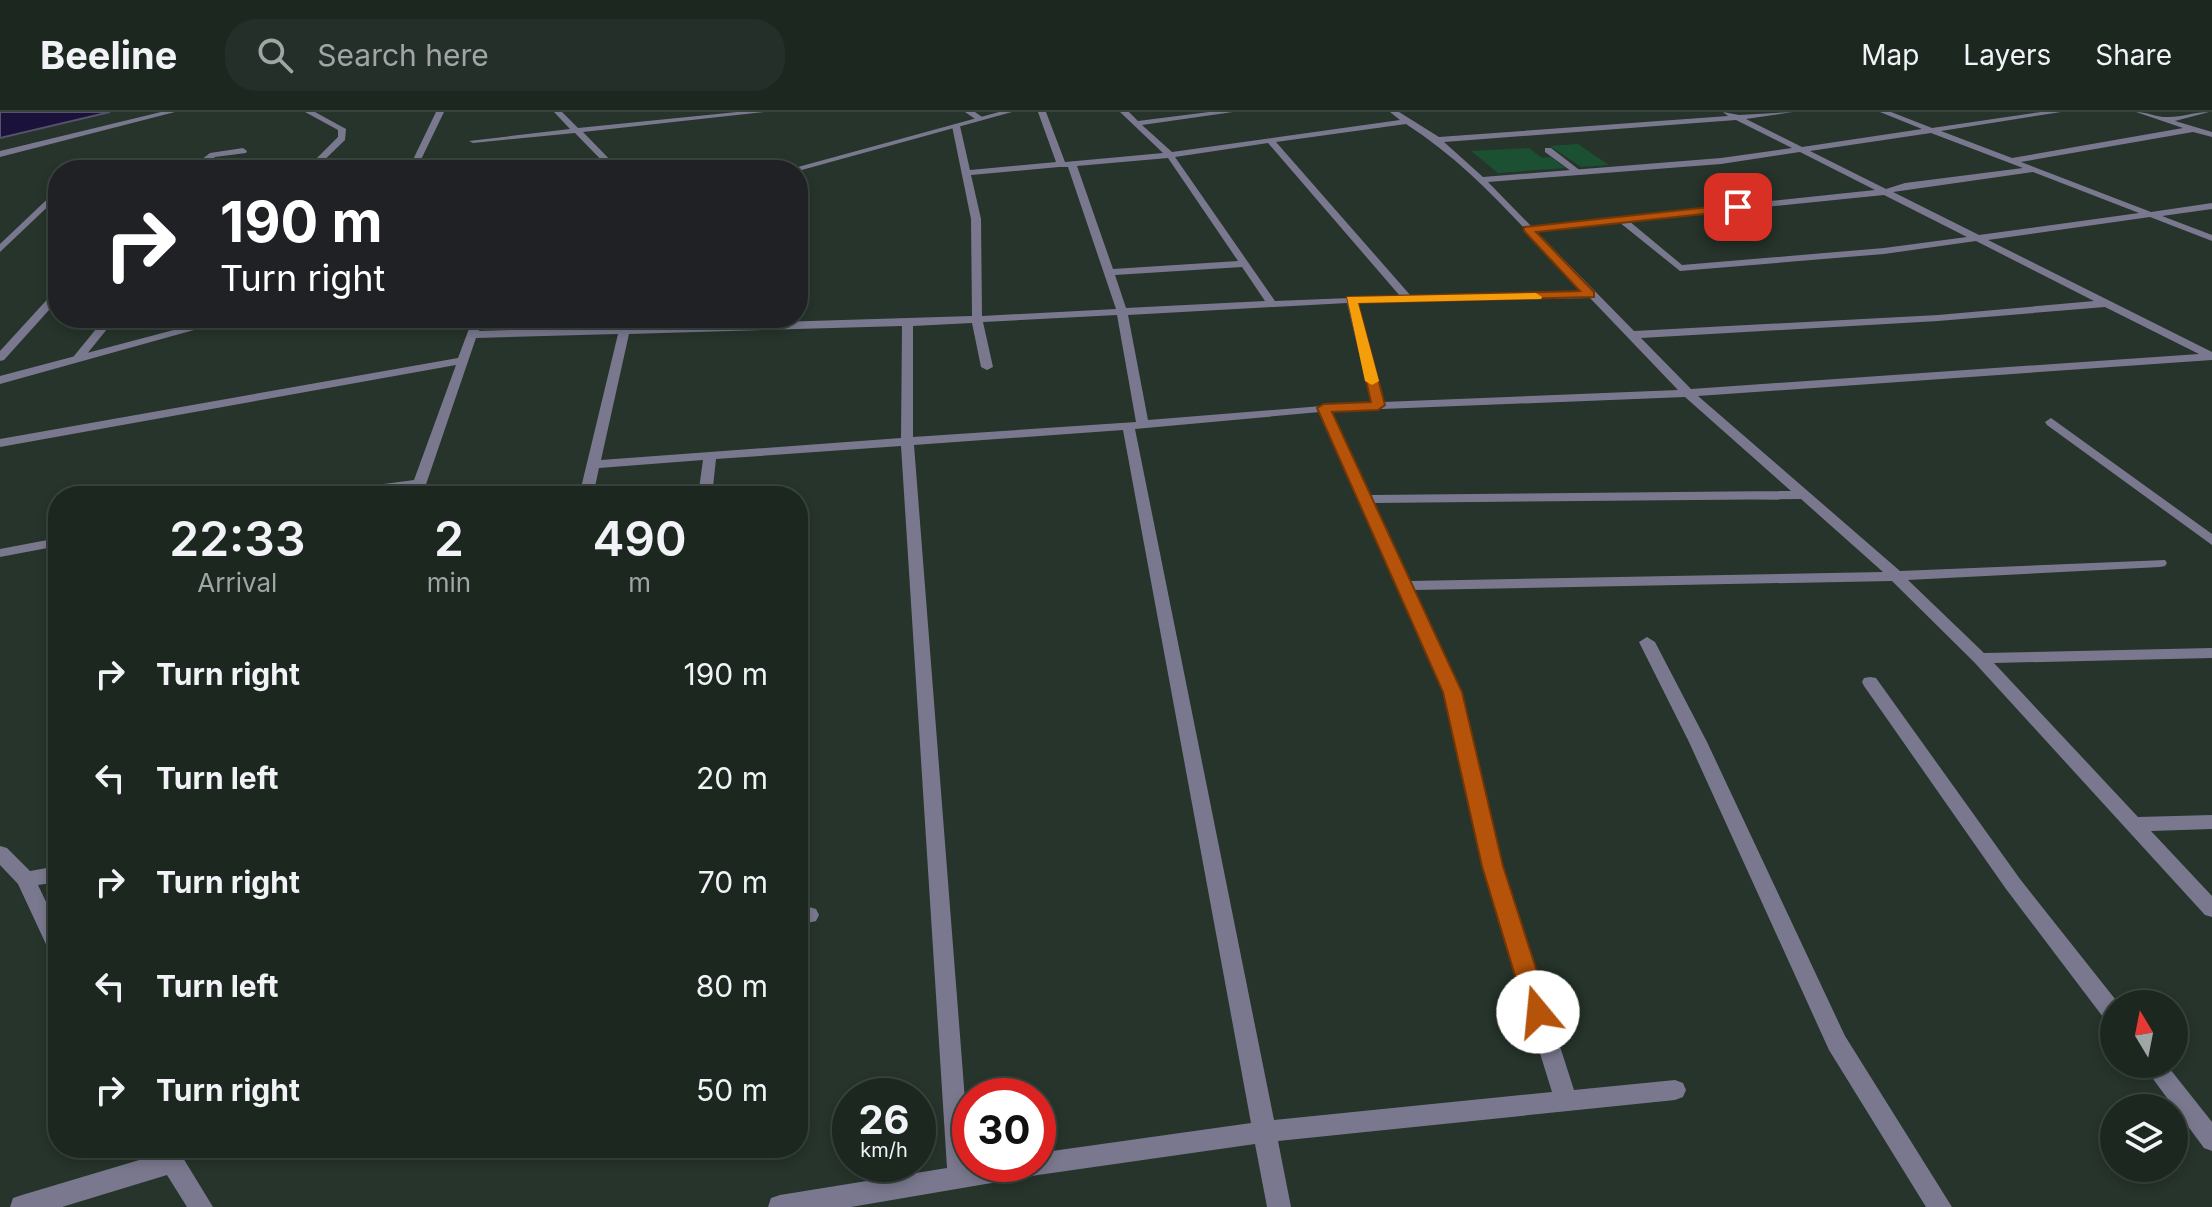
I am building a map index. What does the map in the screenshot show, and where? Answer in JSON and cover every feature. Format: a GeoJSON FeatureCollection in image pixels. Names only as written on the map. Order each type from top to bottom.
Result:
{"type":"FeatureCollection","features":[{"type":"Feature","properties":{"kind":"street"},"geometry":{"type":"LineString","coordinates":[[0,154],[171,112]]}},
{"type":"Feature","properties":{"kind":"street"},"geometry":{"type":"LineString","coordinates":[[309,112],[344,132],[342,138],[319,160]]}},
{"type":"Feature","properties":{"kind":"street"},"geometry":{"type":"LineString","coordinates":[[417,160],[440,112]]}},
{"type":"Feature","properties":{"kind":"street"},"geometry":{"type":"LineString","coordinates":[[558,112],[606,160]]}},
{"type":"Feature","properties":{"kind":"street"},"geometry":{"type":"LineString","coordinates":[[473,141],[760,112]]}},
{"type":"Feature","properties":{"kind":"street"},"geometry":{"type":"LineString","coordinates":[[969,112],[981,119]]}},
{"type":"Feature","properties":{"kind":"street"},"geometry":{"type":"LineString","coordinates":[[808,165],[1008,112]]}},
{"type":"Feature","properties":{"kind":"street"},"geometry":{"type":"LineString","coordinates":[[1042,112],[1067,165],[1122,311],[1136,425],[1279,1207]]}},
{"type":"Feature","properties":{"kind":"street"},"geometry":{"type":"LineString","coordinates":[[1124,112],[1170,155],[1272,304]]}},
{"type":"Feature","properties":{"kind":"street"},"geometry":{"type":"LineString","coordinates":[[1137,123],[1229,112]]}},
{"type":"Feature","properties":{"kind":"street"},"geometry":{"type":"LineString","coordinates":[[1394,112],[1405,116],[1437,140],[1481,180],[1688,393],[1896,576],[1980,658],[2212,909]]}},
{"type":"Feature","properties":{"kind":"street"},"geometry":{"type":"LineString","coordinates":[[1727,112],[2212,357]]}},
{"type":"Feature","properties":{"kind":"street"},"geometry":{"type":"LineString","coordinates":[[1437,140],[1789,112]]}},
{"type":"Feature","properties":{"kind":"street"},"geometry":{"type":"LineString","coordinates":[[1884,112],[2212,238]]}},
{"type":"Feature","properties":{"kind":"street"},"geometry":{"type":"LineString","coordinates":[[1481,180],[1801,151],[2057,112]]}},
{"type":"Feature","properties":{"kind":"street"},"geometry":{"type":"LineString","coordinates":[[2140,112],[2212,135]]}},
{"type":"Feature","properties":{"kind":"street"},"geometry":{"type":"LineString","coordinates":[[2167,121],[2205,112]]}},
{"type":"Feature","properties":{"kind":"street"},"geometry":{"type":"LineString","coordinates":[[966,173],[1170,155],[1405,116]]}},
{"type":"Feature","properties":{"kind":"street"},"geometry":{"type":"LineString","coordinates":[[956,126],[976,219],[977,319],[987,367]]}},
{"type":"Feature","properties":{"kind":"street"},"geometry":{"type":"LineString","coordinates":[[2009,161],[2194,129]]}},
{"type":"Feature","properties":{"kind":"street"},"geometry":{"type":"LineString","coordinates":[[1269,139],[1408,299]]}},
{"type":"Feature","properties":{"kind":"street"},"geometry":{"type":"LineString","coordinates":[[1548,150],[1578,172]]}},
{"type":"Feature","properties":{"kind":"street"},"geometry":{"type":"LineString","coordinates":[[206,160],[213,155],[243,151]]}},
{"type":"Feature","properties":{"kind":"street"},"geometry":{"type":"LineString","coordinates":[[1528,229],[1883,192],[1905,186],[2031,170]]}},
{"type":"Feature","properties":{"kind":"street"},"geometry":{"type":"LineString","coordinates":[[0,249],[48,202]]}},
{"type":"Feature","properties":{"kind":"street"},"geometry":{"type":"LineString","coordinates":[[1622,220],[1680,268],[1840,256],[2212,206]]}},
{"type":"Feature","properties":{"kind":"street"},"geometry":{"type":"LineString","coordinates":[[1109,272],[1244,264]]}},
{"type":"Feature","properties":{"kind":"street"},"geometry":{"type":"LineString","coordinates":[[808,327],[1351,300],[1590,295]]}},
{"type":"Feature","properties":{"kind":"street"},"geometry":{"type":"LineString","coordinates":[[1351,300],[1378,405]]}},
{"type":"Feature","properties":{"kind":"street"},"geometry":{"type":"LineString","coordinates":[[1629,335],[1938,318],[2110,303]]}},
{"type":"Feature","properties":{"kind":"street"},"geometry":{"type":"LineString","coordinates":[[0,358],[48,305]]}},
{"type":"Feature","properties":{"kind":"street"},"geometry":{"type":"LineString","coordinates":[[908,323],[907,442],[952,1078]]}},
{"type":"Feature","properties":{"kind":"street"},"geometry":{"type":"LineString","coordinates":[[78,358],[103,328]]}},
{"type":"Feature","properties":{"kind":"street"},"geometry":{"type":"LineString","coordinates":[[0,380],[194,328]]}},
{"type":"Feature","properties":{"kind":"street"},"geometry":{"type":"LineString","coordinates":[[419,486],[474,328]]}},
{"type":"Feature","properties":{"kind":"street"},"geometry":{"type":"LineString","coordinates":[[472,335],[766,328]]}},
{"type":"Feature","properties":{"kind":"street"},"geometry":{"type":"LineString","coordinates":[[588,486],[624,333]]}},
{"type":"Feature","properties":{"kind":"street"},"geometry":{"type":"LineString","coordinates":[[594,464],[1136,425],[1324,408],[1688,393],[2212,357]]}},
{"type":"Feature","properties":{"kind":"street"},"geometry":{"type":"LineString","coordinates":[[0,443],[465,360]]}},
{"type":"Feature","properties":{"kind":"street"},"geometry":{"type":"LineString","coordinates":[[1324,408],[1453,692],[1492,866],[1566,1100]]}},
{"type":"Feature","properties":{"kind":"street"},"geometry":{"type":"LineString","coordinates":[[2051,422],[2212,541]]}},
{"type":"Feature","properties":{"kind":"street"},"geometry":{"type":"LineString","coordinates":[[706,486],[710,455]]}},
{"type":"Feature","properties":{"kind":"street"},"geometry":{"type":"LineString","coordinates":[[1365,499],[1804,495]]}},
{"type":"Feature","properties":{"kind":"street"},"geometry":{"type":"LineString","coordinates":[[0,553],[48,544]]}},
{"type":"Feature","properties":{"kind":"street"},"geometry":{"type":"LineString","coordinates":[[1404,586],[1896,576],[2160,563]]}},
{"type":"Feature","properties":{"kind":"street"},"geometry":{"type":"LineString","coordinates":[[1647,642],[1698,742],[1837,1043],[1940,1207]]}},
{"type":"Feature","properties":{"kind":"street"},"geometry":{"type":"LineString","coordinates":[[1980,658],[2212,653]]}},
{"type":"Feature","properties":{"kind":"street"},"geometry":{"type":"LineString","coordinates":[[1870,682],[2013,884],[2100,996]]}},
{"type":"Feature","properties":{"kind":"street"},"geometry":{"type":"LineString","coordinates":[[2135,824],[2212,822]]}},
{"type":"Feature","properties":{"kind":"street"},"geometry":{"type":"LineString","coordinates":[[0,853],[26,879],[48,927]]}},
{"type":"Feature","properties":{"kind":"street"},"geometry":{"type":"LineString","coordinates":[[26,879],[48,876]]}},
{"type":"Feature","properties":{"kind":"street"},"geometry":{"type":"LineString","coordinates":[[2164,1078],[2212,1140]]}},
{"type":"Feature","properties":{"kind":"street"},"geometry":{"type":"LineString","coordinates":[[1056,1161],[1263,1132],[1675,1090]]}},
{"type":"Feature","properties":{"kind":"street"},"geometry":{"type":"LineString","coordinates":[[22,1207],[160,1158]]}},
{"type":"Feature","properties":{"kind":"street"},"geometry":{"type":"LineString","coordinates":[[170,1158],[201,1207]]}},
{"type":"Feature","properties":{"kind":"street"},"geometry":{"type":"LineString","coordinates":[[780,1207],[952,1176]]}},
{"type":"Feature","properties":{"kind":"shaded area"},"geometry":{"type":"Polygon","coordinates":[[[0,112],[110,112],[0,138],[0,112]]]}},
{"type":"Feature","properties":{"kind":"building"},"geometry":{"type":"Polygon","coordinates":[[[1578,144],[1609,165],[1581,167],[1550,146],[1578,144]]]}},
{"type":"Feature","properties":{"kind":"building"},"geometry":{"type":"Polygon","coordinates":[[[1529,148],[1542,158],[1551,157],[1565,168],[1498,173],[1471,151],[1529,148]]]}},
{"type":"Feature","properties":{"kind":"slow traffic"},"geometry":{"type":"LineString","coordinates":[[1372,381],[1351,300],[1536,297]]}},
{"type":"Feature","properties":{"kind":"route"},"geometry":{"type":"LineString","coordinates":[[1538,1012],[1492,866],[1453,692],[1324,408],[1378,405],[1351,300],[1590,295],[1528,229],[1738,207]]}}]}
